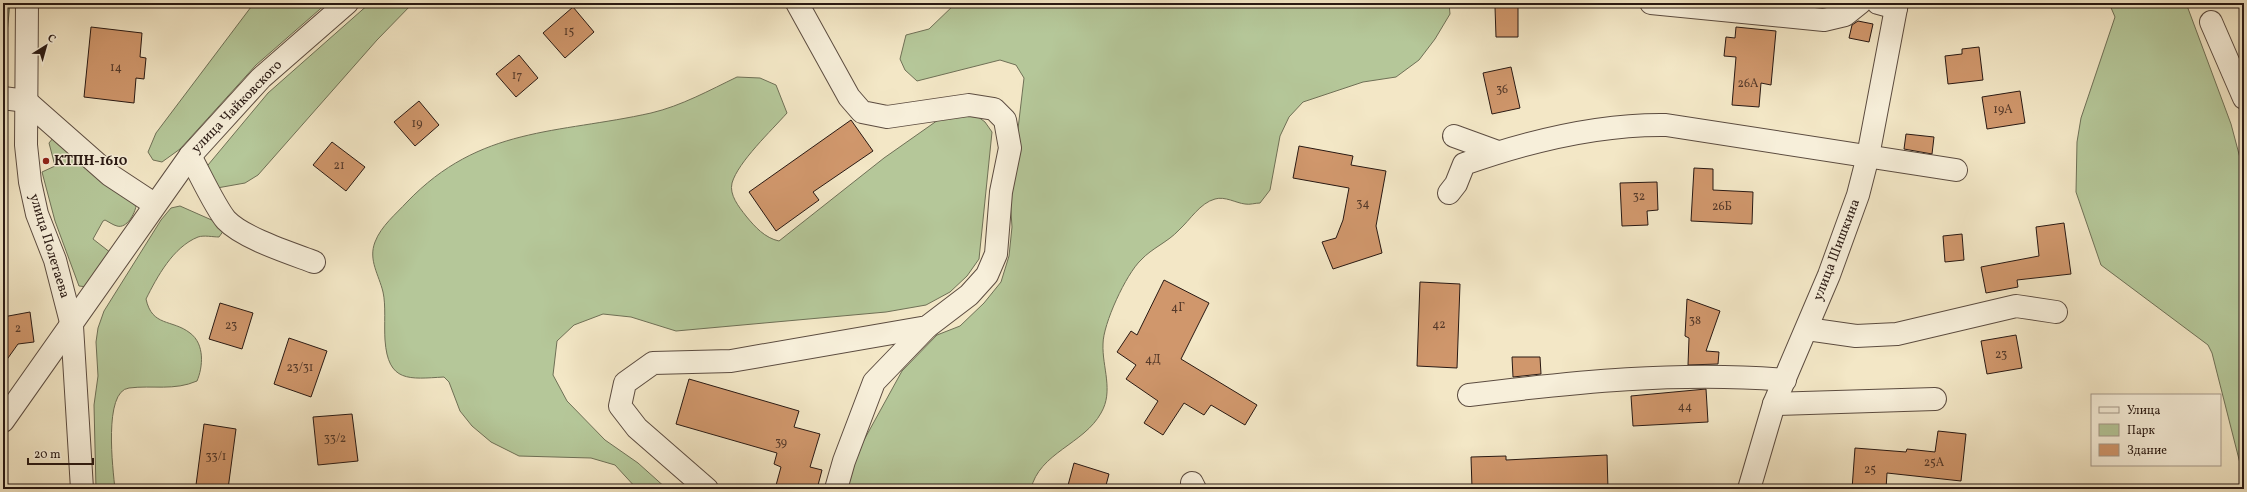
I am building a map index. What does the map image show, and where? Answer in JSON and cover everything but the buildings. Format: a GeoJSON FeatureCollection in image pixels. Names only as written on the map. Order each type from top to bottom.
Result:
{"type":"FeatureCollection","features":[{"type":"Feature","properties":{"kind":"street","name":"улица Полетаева"},"geometry":{"type":"LineString","coordinates":[[28,3],[26,145],[30,182],[37,214],[55,260],[72,326],[82,489]]}},
{"type":"Feature","properties":{"kind":"street","name":"улица Чайковского"},"geometry":{"type":"LineString","coordinates":[[3,422],[72,326],[154,204],[190,156],[261,78],[347,3]]}},
{"type":"Feature","properties":{"kind":"street"},"geometry":{"type":"LineString","coordinates":[[797,3],[849,97],[862,112],[887,117],[968,105],[994,108],[1005,120],[1010,148],[1001,192],[996,254],[987,275],[969,295],[927,327],[874,382],[844,461],[836,489]]}},
{"type":"Feature","properties":{"kind":"street"},"geometry":{"type":"LineString","coordinates":[[1652,3],[1824,20],[1845,14],[1860,3]]}},
{"type":"Feature","properties":{"kind":"street","name":"улица Шишкина"},"geometry":{"type":"LineString","coordinates":[[1749,489],[1774,404],[1807,329],[1855,203],[1868,156],[1891,5]]}},
{"type":"Feature","properties":{"kind":"street"},"geometry":{"type":"LineString","coordinates":[[2211,22],[2244,98]]}},
{"type":"Feature","properties":{"kind":"street"},"geometry":{"type":"LineString","coordinates":[[3,98],[26,101],[110,175],[154,204]]}},
{"type":"Feature","properties":{"kind":"street"},"geometry":{"type":"LineString","coordinates":[[1449,193],[1456,184],[1464,164],[1498,152],[1579,132],[1636,124],[1666,125],[1956,170]]}},
{"type":"Feature","properties":{"kind":"street"},"geometry":{"type":"LineString","coordinates":[[1454,136],[1498,152]]}},
{"type":"Feature","properties":{"kind":"street"},"geometry":{"type":"LineString","coordinates":[[190,156],[225,219],[235,228],[278,249],[314,262]]}},
{"type":"Feature","properties":{"kind":"street"},"geometry":{"type":"LineString","coordinates":[[1807,329],[1839,332],[1856,336],[1897,334],[2016,306],[2056,312]]}},
{"type":"Feature","properties":{"kind":"street"},"geometry":{"type":"LineString","coordinates":[[707,489],[637,428],[620,406],[625,383],[653,363],[730,361],[927,327]]}},
{"type":"Feature","properties":{"kind":"street"},"geometry":{"type":"LineString","coordinates":[[1469,395],[1559,385],[1652,378],[1752,377],[1785,380]]}},
{"type":"Feature","properties":{"kind":"street"},"geometry":{"type":"LineString","coordinates":[[1774,404],[1935,399]]}},
{"type":"Feature","properties":{"kind":"green space"},"geometry":{"type":"Polygon","coordinates":[[[3,3],[10,3],[3,74],[3,3]]]}},
{"type":"Feature","properties":{"kind":"green space"},"geometry":{"type":"Polygon","coordinates":[[[246,3],[327,3],[256,65],[180,149],[162,162],[153,160],[148,152],[156,133],[251,7],[246,3]]]}},
{"type":"Feature","properties":{"kind":"green space"},"geometry":{"type":"Polygon","coordinates":[[[370,3],[413,3],[377,40],[258,175],[245,183],[217,188],[203,171],[268,93],[370,3]]]}},
{"type":"Feature","properties":{"kind":"green space"},"geometry":{"type":"Polygon","coordinates":[[[956,3],[1449,3],[1450,14],[1435,39],[1419,60],[1396,77],[1363,82],[1303,102],[1289,117],[1280,136],[1270,190],[1260,203],[1247,204],[1223,198],[1210,201],[1200,208],[1175,234],[1141,260],[1122,287],[1111,312],[1104,335],[1103,353],[1107,388],[1105,405],[1093,424],[1084,433],[1052,457],[1043,466],[1031,489],[848,489],[853,460],[902,371],[937,335],[960,326],[984,303],[1001,282],[1009,256],[1012,227],[1010,197],[1024,78],[1016,65],[1000,60],[917,81],[905,70],[900,59],[906,35],[929,29],[956,3]]]}},
{"type":"Feature","properties":{"kind":"green space"},"geometry":{"type":"Polygon","coordinates":[[[2109,3],[2186,3],[2231,124],[2244,173],[2244,479],[2212,353],[2208,345],[2101,265],[2076,192],[2077,142],[2081,118],[2115,17],[2109,3]]]}},
{"type":"Feature","properties":{"kind":"green space"},"geometry":{"type":"Polygon","coordinates":[[[737,77],[760,78],[776,85],[787,113],[748,156],[735,175],[731,187],[735,201],[753,224],[765,235],[779,241],[884,158],[948,113],[973,113],[985,122],[992,132],[979,259],[967,276],[950,292],[926,305],[886,312],[676,331],[631,317],[603,314],[574,325],[557,341],[553,375],[567,401],[605,440],[638,463],[667,489],[637,489],[615,465],[591,458],[519,456],[491,442],[472,426],[460,411],[449,382],[444,377],[411,378],[396,371],[387,354],[385,340],[384,297],[373,261],[373,249],[378,236],[389,220],[435,177],[463,159],[491,146],[552,130],[617,120],[662,110],[695,97],[737,77]]]}},
{"type":"Feature","properties":{"kind":"green space"},"geometry":{"type":"Polygon","coordinates":[[[53,138],[136,206],[130,220],[124,225],[117,226],[105,220],[103,221],[93,239],[111,253],[88,287],[79,286],[55,221],[42,172],[55,166],[49,143],[53,138]]]}},
{"type":"Feature","properties":{"kind":"green space"},"geometry":{"type":"Polygon","coordinates":[[[180,206],[223,225],[224,230],[219,237],[200,236],[189,242],[173,255],[155,281],[146,299],[149,308],[158,318],[183,329],[195,338],[200,349],[201,369],[197,381],[188,384],[172,387],[129,388],[121,392],[116,402],[112,432],[115,489],[96,489],[94,405],[98,376],[96,342],[98,328],[104,311],[161,220],[171,208],[180,206]]]}},
{"type":"Feature","properties":{"kind":"place","name":"КТПН-1610"},"geometry":{"type":"Point","coordinates":[46,161]}}]}
